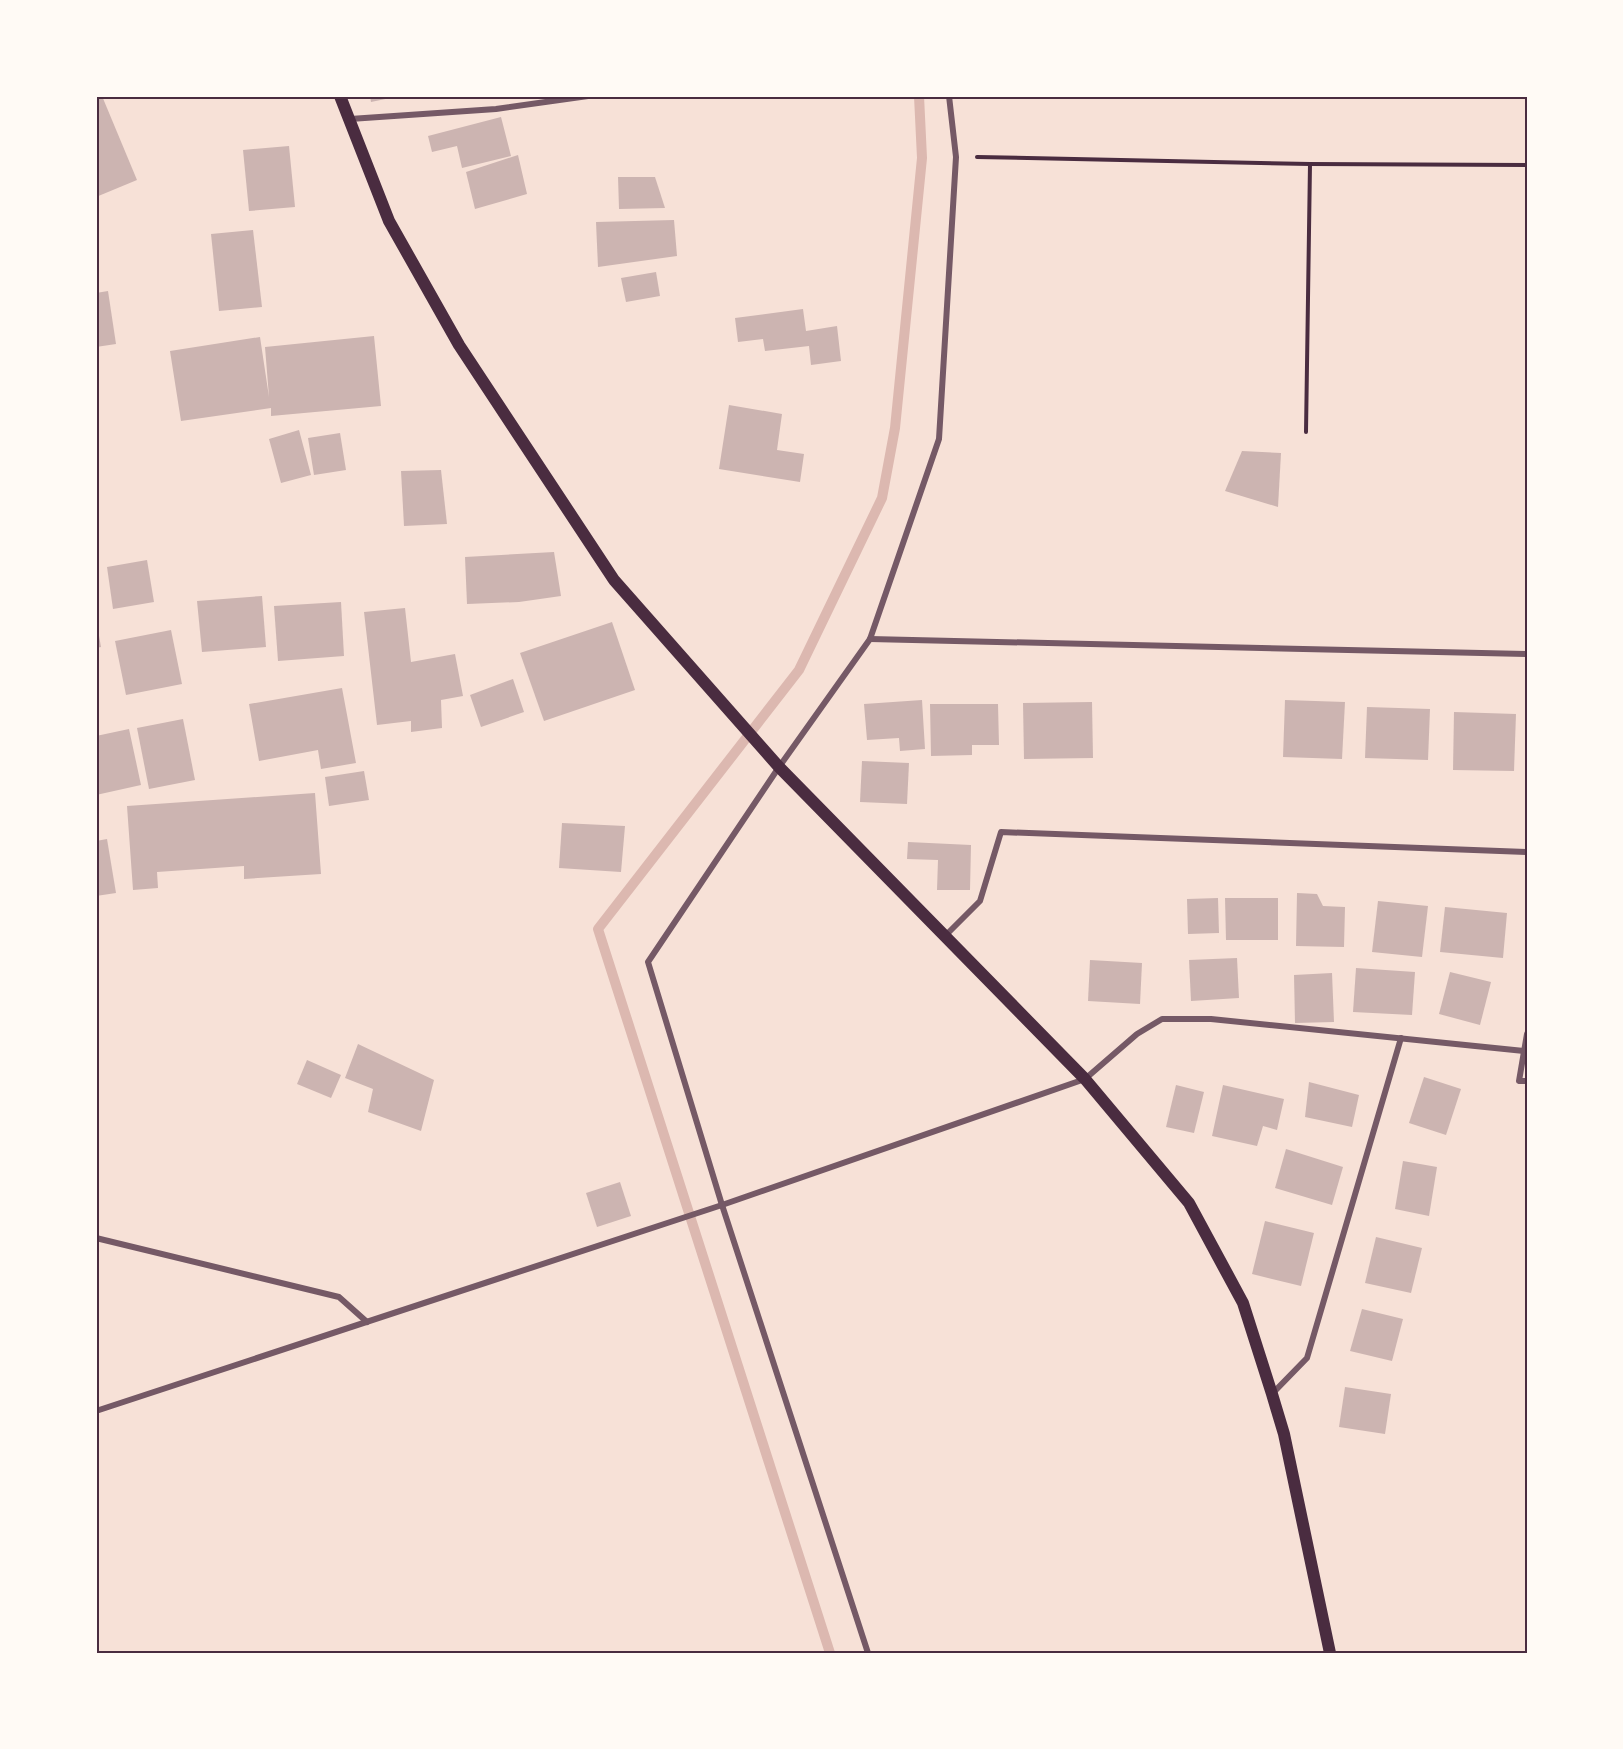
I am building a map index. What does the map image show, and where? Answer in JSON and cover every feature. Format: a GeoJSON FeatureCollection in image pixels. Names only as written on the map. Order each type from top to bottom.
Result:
{"type":"FeatureCollection","features":[{"type":"Feature","properties":{"kind":"main road"},"geometry":{"type":"LineString","coordinates":[[340,96],[389,221],[459,345],[614,580],[779,767],[1085,1079],[1189,1203],[1243,1303],[1272,1394],[1284,1434],[1330,1653]]}},
{"type":"Feature","properties":{"kind":"street"},"geometry":{"type":"LineString","coordinates":[[349,119],[496,109],[588,96]]}},
{"type":"Feature","properties":{"kind":"street"},"geometry":{"type":"LineString","coordinates":[[868,1653],[722,1205],[648,962],[779,767],[870,639],[939,439],[956,157],[949,96]]}},
{"type":"Feature","properties":{"kind":"street"},"geometry":{"type":"LineString","coordinates":[[870,639],[1527,654]]}},
{"type":"Feature","properties":{"kind":"street"},"geometry":{"type":"LineString","coordinates":[[945,936],[980,901],[1001,831],[1527,852]]}},
{"type":"Feature","properties":{"kind":"street"},"geometry":{"type":"LineString","coordinates":[[96,1411],[722,1205],[1085,1079],[1137,1034],[1162,1019],[1211,1019],[1524,1051]]}},
{"type":"Feature","properties":{"kind":"street"},"geometry":{"type":"LineString","coordinates":[[1527,1034],[1519,1081],[1527,1081]]}},
{"type":"Feature","properties":{"kind":"street"},"geometry":{"type":"LineString","coordinates":[[1272,1394],[1306,1358],[1401,1038]]}},
{"type":"Feature","properties":{"kind":"street"},"geometry":{"type":"LineString","coordinates":[[96,1238],[339,1297],[367,1322]]}},
{"type":"Feature","properties":{"kind":"path"},"geometry":{"type":"LineString","coordinates":[[956,157],[1310,164],[1527,165]]}},
{"type":"Feature","properties":{"kind":"path"},"geometry":{"type":"LineString","coordinates":[[1306,432],[1310,164]]}},
{"type":"Feature","properties":{"kind":"building"},"geometry":{"type":"Polygon","coordinates":[[[96,96],[102,96],[137,180],[96,197],[96,96]]]}},
{"type":"Feature","properties":{"kind":"building"},"geometry":{"type":"Polygon","coordinates":[[[370,96],[395,96],[395,97],[371,102],[370,96]]]}},
{"type":"Feature","properties":{"kind":"building"},"geometry":{"type":"Polygon","coordinates":[[[501,117],[511,156],[462,168],[457,146],[432,152],[428,136],[501,117]]]}},
{"type":"Feature","properties":{"kind":"building"},"geometry":{"type":"Polygon","coordinates":[[[289,146],[295,207],[249,211],[243,150],[289,146]]]}},
{"type":"Feature","properties":{"kind":"building"},"geometry":{"type":"Polygon","coordinates":[[[518,155],[527,194],[475,209],[466,172],[518,155]]]}},
{"type":"Feature","properties":{"kind":"building"},"geometry":{"type":"Polygon","coordinates":[[[618,177],[655,177],[665,208],[619,209],[618,177]]]}},
{"type":"Feature","properties":{"kind":"building"},"geometry":{"type":"Polygon","coordinates":[[[674,220],[677,256],[598,267],[596,222],[674,220]]]}},
{"type":"Feature","properties":{"kind":"building"},"geometry":{"type":"Polygon","coordinates":[[[253,230],[262,307],[219,311],[211,234],[253,230]]]}},
{"type":"Feature","properties":{"kind":"building"},"geometry":{"type":"Polygon","coordinates":[[[656,272],[660,296],[626,302],[621,278],[656,272]]]}},
{"type":"Feature","properties":{"kind":"building"},"geometry":{"type":"Polygon","coordinates":[[[108,291],[116,344],[96,347],[96,293],[108,291]]]}},
{"type":"Feature","properties":{"kind":"building"},"geometry":{"type":"Polygon","coordinates":[[[803,309],[806,331],[837,326],[841,361],[811,365],[809,346],[765,351],[763,339],[738,342],[735,318],[803,309]]]}},
{"type":"Feature","properties":{"kind":"building"},"geometry":{"type":"Polygon","coordinates":[[[374,336],[381,406],[271,416],[271,408],[181,421],[170,351],[260,337],[269,397],[265,347],[374,336]]]}},
{"type":"Feature","properties":{"kind":"building"},"geometry":{"type":"Polygon","coordinates":[[[729,405],[782,414],[777,450],[804,454],[800,482],[719,469],[729,405]]]}},
{"type":"Feature","properties":{"kind":"building"},"geometry":{"type":"Polygon","coordinates":[[[299,430],[311,475],[281,483],[269,439],[299,430]]]}},
{"type":"Feature","properties":{"kind":"building"},"geometry":{"type":"Polygon","coordinates":[[[340,433],[346,470],[314,475],[308,438],[340,433]]]}},
{"type":"Feature","properties":{"kind":"building"},"geometry":{"type":"Polygon","coordinates":[[[1242,451],[1281,453],[1278,507],[1225,491],[1242,451]]]}},
{"type":"Feature","properties":{"kind":"building"},"geometry":{"type":"Polygon","coordinates":[[[441,470],[447,524],[404,526],[401,471],[441,470]]]}},
{"type":"Feature","properties":{"kind":"building"},"geometry":{"type":"Polygon","coordinates":[[[554,552],[561,596],[519,602],[467,604],[465,557],[554,552]]]}},
{"type":"Feature","properties":{"kind":"building"},"geometry":{"type":"Polygon","coordinates":[[[147,560],[154,602],[113,609],[107,567],[147,560]]]}},
{"type":"Feature","properties":{"kind":"building"},"geometry":{"type":"Polygon","coordinates":[[[262,596],[266,647],[202,652],[197,601],[262,596]]]}},
{"type":"Feature","properties":{"kind":"building"},"geometry":{"type":"Polygon","coordinates":[[[341,602],[344,656],[278,661],[274,606],[341,602]]]}},
{"type":"Feature","properties":{"kind":"building"},"geometry":{"type":"Polygon","coordinates":[[[405,608],[411,662],[455,654],[463,696],[441,700],[442,728],[411,732],[411,721],[377,725],[364,612],[405,608]]]}},
{"type":"Feature","properties":{"kind":"building"},"geometry":{"type":"Polygon","coordinates":[[[96,619],[101,647],[96,648],[96,619]]]}},
{"type":"Feature","properties":{"kind":"building"},"geometry":{"type":"Polygon","coordinates":[[[612,622],[635,690],[544,721],[520,653],[612,622]]]}},
{"type":"Feature","properties":{"kind":"building"},"geometry":{"type":"Polygon","coordinates":[[[171,630],[182,684],[126,695],[115,641],[171,630]]]}},
{"type":"Feature","properties":{"kind":"building"},"geometry":{"type":"Polygon","coordinates":[[[513,679],[524,712],[481,727],[470,695],[513,679]]]}},
{"type":"Feature","properties":{"kind":"building"},"geometry":{"type":"Polygon","coordinates":[[[342,688],[356,763],[321,769],[318,750],[259,761],[249,704],[342,688]]]}},
{"type":"Feature","properties":{"kind":"building"},"geometry":{"type":"Polygon","coordinates":[[[922,700],[925,749],[900,751],[899,738],[867,740],[864,704],[922,700]]]}},
{"type":"Feature","properties":{"kind":"building"},"geometry":{"type":"Polygon","coordinates":[[[1285,700],[1345,702],[1342,759],[1283,757],[1285,700]]]}},
{"type":"Feature","properties":{"kind":"building"},"geometry":{"type":"Polygon","coordinates":[[[1092,702],[1093,758],[1024,759],[1023,703],[1092,702]]]}},
{"type":"Feature","properties":{"kind":"building"},"geometry":{"type":"Polygon","coordinates":[[[930,704],[998,704],[999,745],[972,745],[972,755],[931,756],[930,704]]]}},
{"type":"Feature","properties":{"kind":"building"},"geometry":{"type":"Polygon","coordinates":[[[1367,707],[1430,709],[1428,760],[1365,758],[1367,707]]]}},
{"type":"Feature","properties":{"kind":"building"},"geometry":{"type":"Polygon","coordinates":[[[1454,712],[1516,714],[1514,771],[1453,770],[1454,712]]]}},
{"type":"Feature","properties":{"kind":"building"},"geometry":{"type":"Polygon","coordinates":[[[183,719],[195,780],[149,789],[137,728],[183,719]]]}},
{"type":"Feature","properties":{"kind":"building"},"geometry":{"type":"Polygon","coordinates":[[[129,729],[141,785],[96,795],[96,736],[129,729]]]}},
{"type":"Feature","properties":{"kind":"building"},"geometry":{"type":"Polygon","coordinates":[[[862,761],[909,763],[907,804],[860,802],[862,761]]]}},
{"type":"Feature","properties":{"kind":"building"},"geometry":{"type":"Polygon","coordinates":[[[364,771],[369,800],[329,806],[325,777],[364,771]]]}},
{"type":"Feature","properties":{"kind":"building"},"geometry":{"type":"Polygon","coordinates":[[[315,793],[321,874],[244,879],[244,866],[157,872],[158,888],[133,890],[127,806],[315,793]]]}},
{"type":"Feature","properties":{"kind":"building"},"geometry":{"type":"Polygon","coordinates":[[[562,823],[625,826],[621,872],[559,868],[562,823]]]}},
{"type":"Feature","properties":{"kind":"building"},"geometry":{"type":"Polygon","coordinates":[[[107,839],[116,893],[96,896],[96,841],[107,839]]]}},
{"type":"Feature","properties":{"kind":"building"},"geometry":{"type":"Polygon","coordinates":[[[908,842],[971,845],[970,890],[937,890],[938,860],[907,859],[908,842]]]}},
{"type":"Feature","properties":{"kind":"building"},"geometry":{"type":"Polygon","coordinates":[[[1297,893],[1317,894],[1323,906],[1345,907],[1344,947],[1296,946],[1297,893]]]}},
{"type":"Feature","properties":{"kind":"building"},"geometry":{"type":"Polygon","coordinates":[[[1218,898],[1219,933],[1188,934],[1187,899],[1218,898]]]}},
{"type":"Feature","properties":{"kind":"building"},"geometry":{"type":"Polygon","coordinates":[[[1225,898],[1278,898],[1278,940],[1226,940],[1225,898]]]}},
{"type":"Feature","properties":{"kind":"building"},"geometry":{"type":"Polygon","coordinates":[[[1378,901],[1428,906],[1422,957],[1372,952],[1378,901]]]}},
{"type":"Feature","properties":{"kind":"building"},"geometry":{"type":"Polygon","coordinates":[[[1445,907],[1507,913],[1503,958],[1440,952],[1445,907]]]}},
{"type":"Feature","properties":{"kind":"building"},"geometry":{"type":"Polygon","coordinates":[[[1237,958],[1239,998],[1191,1001],[1189,960],[1237,958]]]}},
{"type":"Feature","properties":{"kind":"building"},"geometry":{"type":"Polygon","coordinates":[[[1090,960],[1142,963],[1140,1004],[1088,1001],[1090,960]]]}},
{"type":"Feature","properties":{"kind":"building"},"geometry":{"type":"Polygon","coordinates":[[[1356,968],[1415,972],[1412,1015],[1353,1012],[1356,968]]]}},
{"type":"Feature","properties":{"kind":"building"},"geometry":{"type":"Polygon","coordinates":[[[1450,972],[1491,982],[1480,1025],[1439,1014],[1450,972]]]}},
{"type":"Feature","properties":{"kind":"building"},"geometry":{"type":"Polygon","coordinates":[[[1332,973],[1334,1022],[1295,1023],[1294,975],[1332,973]]]}},
{"type":"Feature","properties":{"kind":"building"},"geometry":{"type":"Polygon","coordinates":[[[358,1044],[434,1080],[421,1131],[368,1112],[373,1089],[345,1078],[358,1044]]]}},
{"type":"Feature","properties":{"kind":"building"},"geometry":{"type":"Polygon","coordinates":[[[307,1060],[341,1075],[331,1098],[297,1084],[307,1060]]]}},
{"type":"Feature","properties":{"kind":"building"},"geometry":{"type":"Polygon","coordinates":[[[1424,1077],[1461,1089],[1446,1135],[1409,1123],[1424,1077]]]}},
{"type":"Feature","properties":{"kind":"building"},"geometry":{"type":"Polygon","coordinates":[[[1309,1082],[1359,1095],[1352,1127],[1305,1117],[1309,1082]]]}},
{"type":"Feature","properties":{"kind":"building"},"geometry":{"type":"Polygon","coordinates":[[[1176,1085],[1204,1092],[1194,1133],[1166,1127],[1176,1085]]]}},
{"type":"Feature","properties":{"kind":"building"},"geometry":{"type":"Polygon","coordinates":[[[1223,1085],[1284,1099],[1277,1130],[1263,1126],[1257,1146],[1212,1136],[1223,1085]]]}},
{"type":"Feature","properties":{"kind":"building"},"geometry":{"type":"Polygon","coordinates":[[[1286,1149],[1343,1167],[1332,1205],[1275,1188],[1286,1149]]]}},
{"type":"Feature","properties":{"kind":"building"},"geometry":{"type":"Polygon","coordinates":[[[1403,1161],[1437,1167],[1429,1216],[1395,1209],[1403,1161]]]}},
{"type":"Feature","properties":{"kind":"building"},"geometry":{"type":"Polygon","coordinates":[[[620,1182],[631,1216],[597,1227],[586,1193],[620,1182]]]}},
{"type":"Feature","properties":{"kind":"building"},"geometry":{"type":"Polygon","coordinates":[[[1265,1221],[1314,1233],[1301,1286],[1252,1274],[1265,1221]]]}},
{"type":"Feature","properties":{"kind":"building"},"geometry":{"type":"Polygon","coordinates":[[[1376,1237],[1422,1248],[1411,1293],[1365,1283],[1376,1237]]]}},
{"type":"Feature","properties":{"kind":"building"},"geometry":{"type":"Polygon","coordinates":[[[1362,1309],[1403,1319],[1392,1361],[1350,1351],[1362,1309]]]}},
{"type":"Feature","properties":{"kind":"building"},"geometry":{"type":"Polygon","coordinates":[[[1345,1387],[1391,1394],[1385,1434],[1339,1427],[1345,1387]]]}},
{"type":"Feature","properties":{"kind":"waterway"},"geometry":{"type":"LineString","coordinates":[[830,1653],[598,929],[799,670],[882,498],[895,428],[922,158],[919,96]]}}]}
